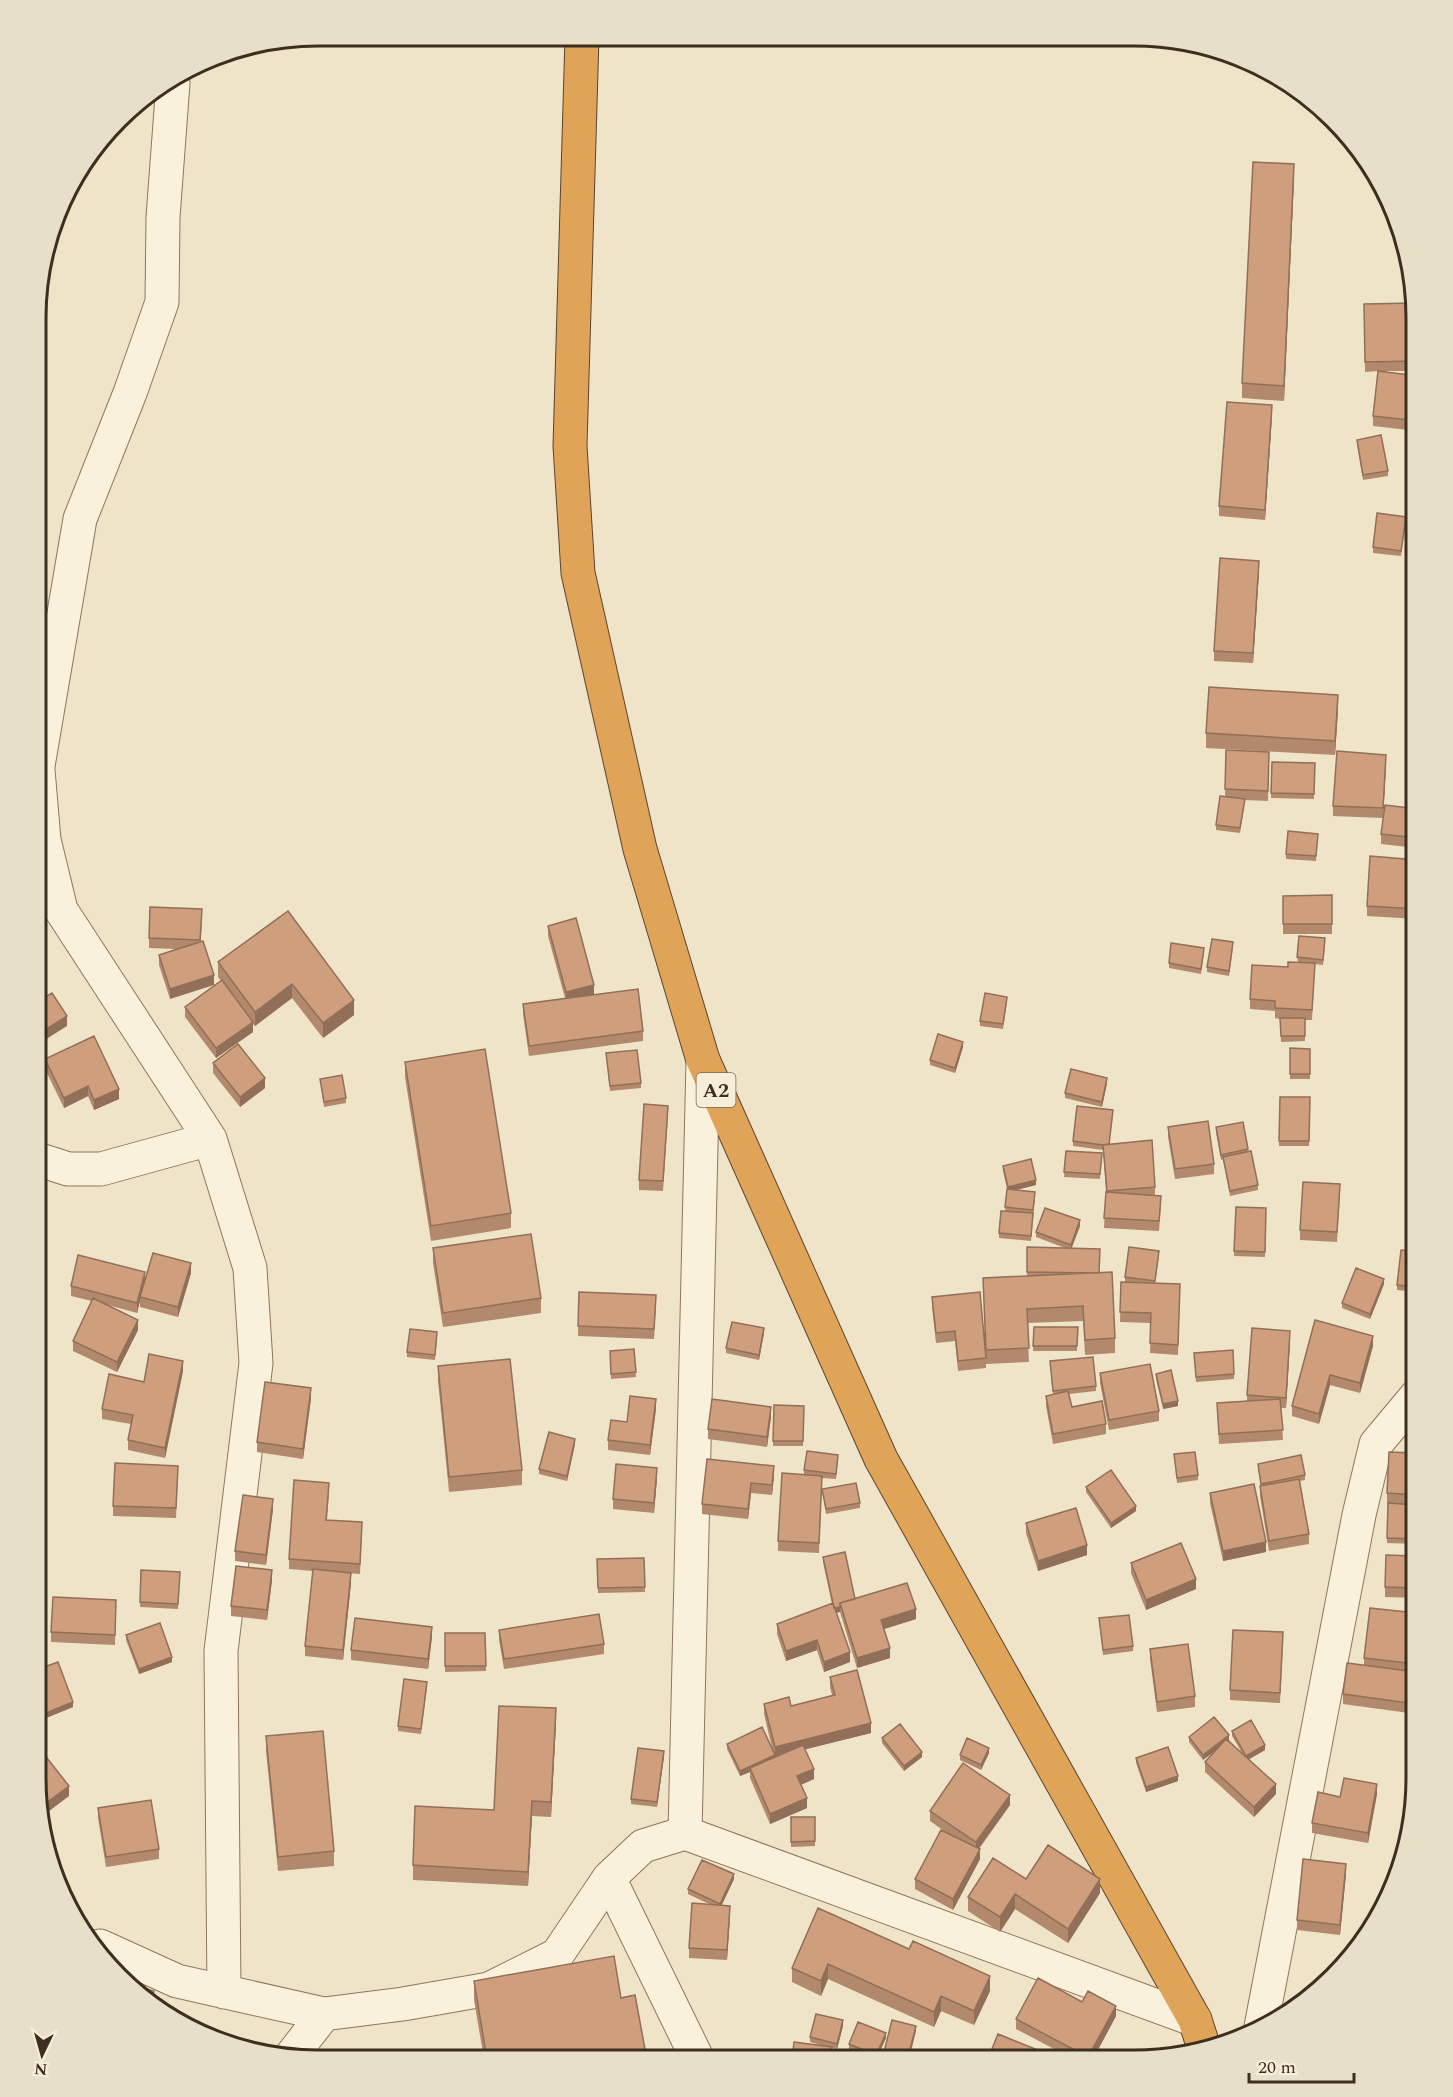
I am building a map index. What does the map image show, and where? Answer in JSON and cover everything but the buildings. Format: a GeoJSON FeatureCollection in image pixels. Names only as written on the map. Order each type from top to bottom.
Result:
{"type":"FeatureCollection","features":[{"type":"Feature","properties":{"kind":"highway","name":"A2"},"geometry":{"type":"LineString","coordinates":[[582,46],[570,446],[578,573],[640,849],[703,1060],[881,1459],[1199,2033]]}},
{"type":"Feature","properties":{"kind":"street"},"geometry":{"type":"LineString","coordinates":[[46,721],[80,519],[130,393],[162,302],[163,217],[173,89]]}},
{"type":"Feature","properties":{"kind":"street"},"geometry":{"type":"LineString","coordinates":[[46,848],[61,910],[210,1139],[250,1268],[256,1363],[222,1652],[224,1992]]}},
{"type":"Feature","properties":{"kind":"street"},"geometry":{"type":"LineString","coordinates":[[685,1833],[703,1060]]}},
{"type":"Feature","properties":{"kind":"street"},"geometry":{"type":"LineString","coordinates":[[46,1162],[68,1169],[101,1169],[210,1139]]}},
{"type":"Feature","properties":{"kind":"street"},"geometry":{"type":"LineString","coordinates":[[1263,2018],[1359,1515],[1376,1444],[1406,1408]]}},
{"type":"Feature","properties":{"kind":"street"},"geometry":{"type":"LineString","coordinates":[[107,1949],[177,1981],[324,2014],[403,2004],[489,1989],[557,1955],[609,1878],[643,1846],[685,1833],[1199,2033]]}},
{"type":"Feature","properties":{"kind":"street"},"geometry":{"type":"LineString","coordinates":[[609,1878],[693,2050]]}},
{"type":"Feature","properties":{"kind":"street"},"geometry":{"type":"LineString","coordinates":[[296,2049],[324,2014]]}}]}
